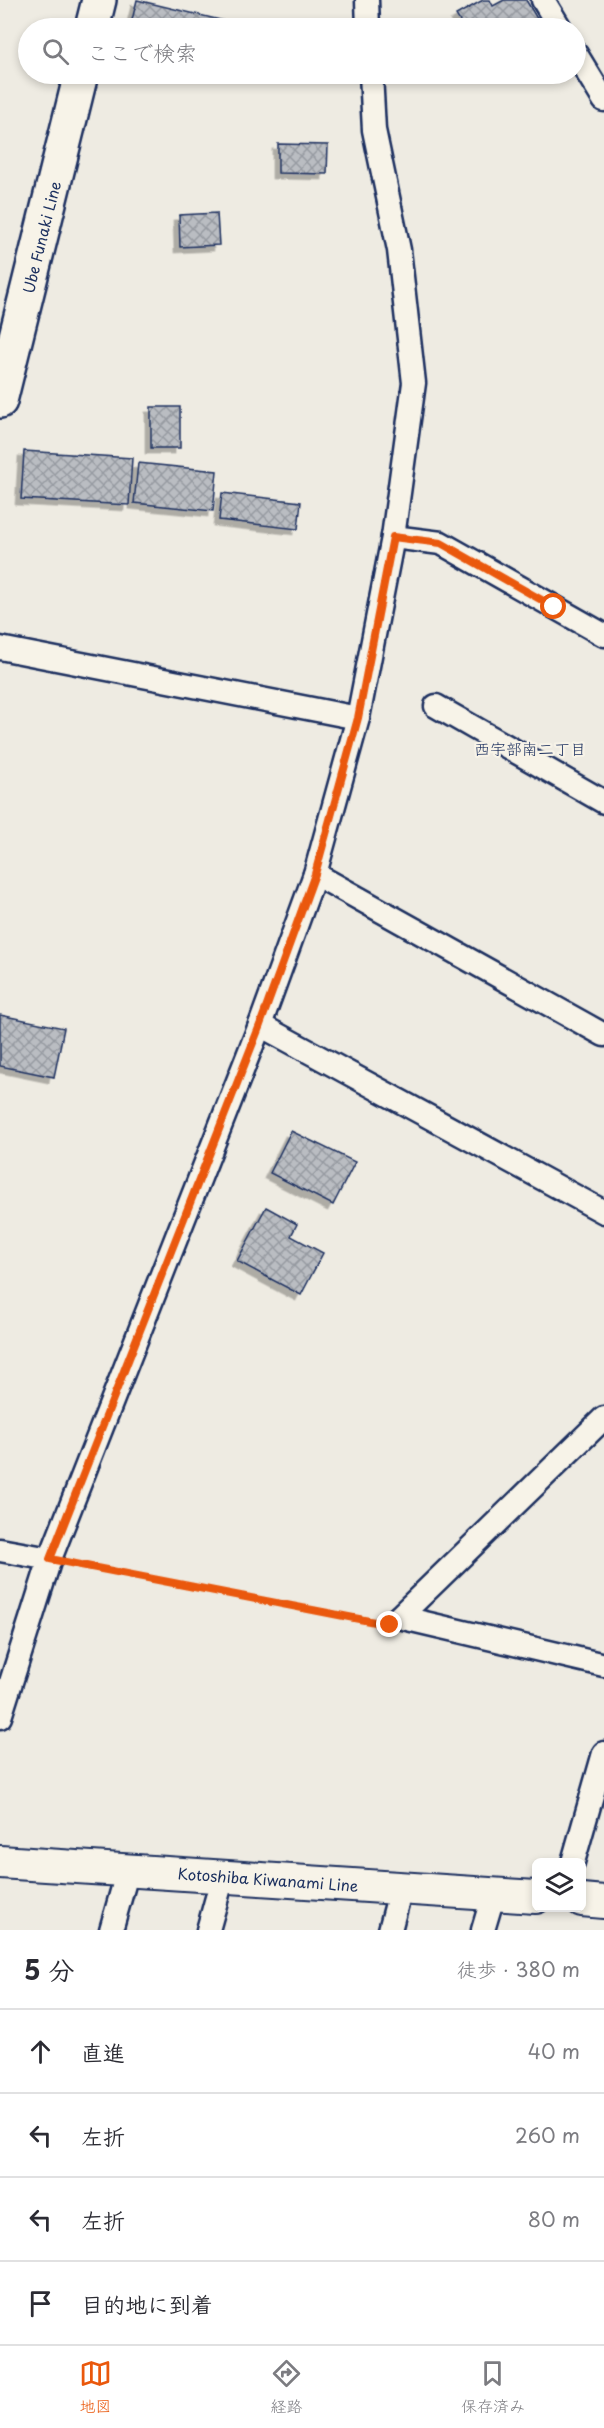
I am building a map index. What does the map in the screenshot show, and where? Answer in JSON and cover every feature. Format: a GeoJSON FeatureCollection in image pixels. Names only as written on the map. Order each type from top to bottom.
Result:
{"type":"FeatureCollection","features":[{"type":"Feature","properties":{"kind":"main road"},"geometry":{"type":"LineString","coordinates":[[94,18],[99,0]]}},
{"type":"Feature","properties":{"kind":"main road","name":"Ube Funaki Line"},"geometry":{"type":"LineString","coordinates":[[0,401],[79,84]]}},
{"type":"Feature","properties":{"kind":"main road","name":"Kotoshiba Kiwanami Line"},"geometry":{"type":"LineString","coordinates":[[0,1862],[532,1897]]}},
{"type":"Feature","properties":{"kind":"main road"},"geometry":{"type":"LineString","coordinates":[[586,1900],[604,1902]]}},
{"type":"Feature","properties":{"kind":"street"},"geometry":{"type":"LineString","coordinates":[[367,0],[368,18]]}},
{"type":"Feature","properties":{"kind":"street"},"geometry":{"type":"LineString","coordinates":[[543,0],[554,18]]}},
{"type":"Feature","properties":{"kind":"street"},"geometry":{"type":"LineString","coordinates":[[586,70],[604,100]]}},
{"type":"Feature","properties":{"kind":"street"},"geometry":{"type":"LineString","coordinates":[[0,1717],[50,1559],[260,1025],[315,874],[358,718],[393,537],[414,383],[399,250],[374,130],[372,84]]}},
{"type":"Feature","properties":{"kind":"street"},"geometry":{"type":"LineString","coordinates":[[393,537],[441,543],[604,634]]}},
{"type":"Feature","properties":{"kind":"street"},"geometry":{"type":"LineString","coordinates":[[0,648],[358,718]]}},
{"type":"Feature","properties":{"kind":"street"},"geometry":{"type":"LineString","coordinates":[[436,706],[604,802]]}},
{"type":"Feature","properties":{"kind":"street"},"geometry":{"type":"LineString","coordinates":[[315,874],[604,1035]]}},
{"type":"Feature","properties":{"kind":"street"},"geometry":{"type":"LineString","coordinates":[[260,1025],[604,1212]]}},
{"type":"Feature","properties":{"kind":"street"},"geometry":{"type":"LineString","coordinates":[[399,1617],[604,1418]]}},
{"type":"Feature","properties":{"kind":"street"},"geometry":{"type":"LineString","coordinates":[[0,1550],[50,1559]]}},
{"type":"Feature","properties":{"kind":"street"},"geometry":{"type":"LineString","coordinates":[[399,1617],[604,1665]]}},
{"type":"Feature","properties":{"kind":"street"},"geometry":{"type":"LineString","coordinates":[[574,1858],[604,1753]]}},
{"type":"Feature","properties":{"kind":"street"},"geometry":{"type":"LineString","coordinates":[[111,1930],[128,1870]]}},
{"type":"Feature","properties":{"kind":"street"},"geometry":{"type":"LineString","coordinates":[[208,1930],[223,1876]]}},
{"type":"Feature","properties":{"kind":"street"},"geometry":{"type":"LineString","coordinates":[[390,1930],[401,1888]]}},
{"type":"Feature","properties":{"kind":"street"},"geometry":{"type":"LineString","coordinates":[[483,1930],[494,1893]]}},
{"type":"Feature","properties":{"kind":"path"},"geometry":{"type":"LineString","coordinates":[[50,1559],[390,1625],[399,1617]]}},
{"type":"Feature","properties":{"kind":"building"},"geometry":{"type":"Polygon","coordinates":[[[137,0],[212,18],[132,18],[137,0]]]}},
{"type":"Feature","properties":{"kind":"building"},"geometry":{"type":"Polygon","coordinates":[[[483,0],[490,0],[493,6],[504,0],[526,0],[537,18],[458,18],[456,15],[483,0]]]}},
{"type":"Feature","properties":{"kind":"building"},"geometry":{"type":"Polygon","coordinates":[[[278,144],[328,145],[327,174],[278,173],[278,144]]]}},
{"type":"Feature","properties":{"kind":"building"},"geometry":{"type":"Polygon","coordinates":[[[217,213],[219,245],[180,247],[179,215],[217,213]]]}},
{"type":"Feature","properties":{"kind":"building"},"geometry":{"type":"Polygon","coordinates":[[[151,407],[180,407],[180,448],[151,448],[151,407]]]}},
{"type":"Feature","properties":{"kind":"building"},"geometry":{"type":"Polygon","coordinates":[[[24,451],[132,458],[129,505],[21,499],[24,451]]]}},
{"type":"Feature","properties":{"kind":"building"},"geometry":{"type":"Polygon","coordinates":[[[138,463],[217,471],[213,511],[134,503],[138,463]]]}},
{"type":"Feature","properties":{"kind":"building"},"geometry":{"type":"Polygon","coordinates":[[[222,493],[301,502],[298,529],[219,520],[222,493]]]}},
{"type":"Feature","properties":{"kind":"building"},"geometry":{"type":"Polygon","coordinates":[[[0,1015],[64,1028],[54,1077],[0,1066],[0,1015]]]}},
{"type":"Feature","properties":{"kind":"building"},"geometry":{"type":"Polygon","coordinates":[[[291,1131],[355,1162],[333,1205],[270,1173],[291,1131]]]}},
{"type":"Feature","properties":{"kind":"building"},"geometry":{"type":"Polygon","coordinates":[[[266,1207],[297,1224],[291,1236],[323,1253],[301,1295],[237,1261],[266,1207]]]}},
{"type":"Feature","properties":{"kind":"district","name":"西宇部南二丁目"},"geometry":{"type":"Point","coordinates":[530,748]}},
{"type":"Feature","properties":{"kind":"route"},"geometry":{"type":"LineString","coordinates":[[390,1625],[50,1559],[260,1025],[315,874],[358,718],[393,537],[441,543],[554,607]]}}]}
